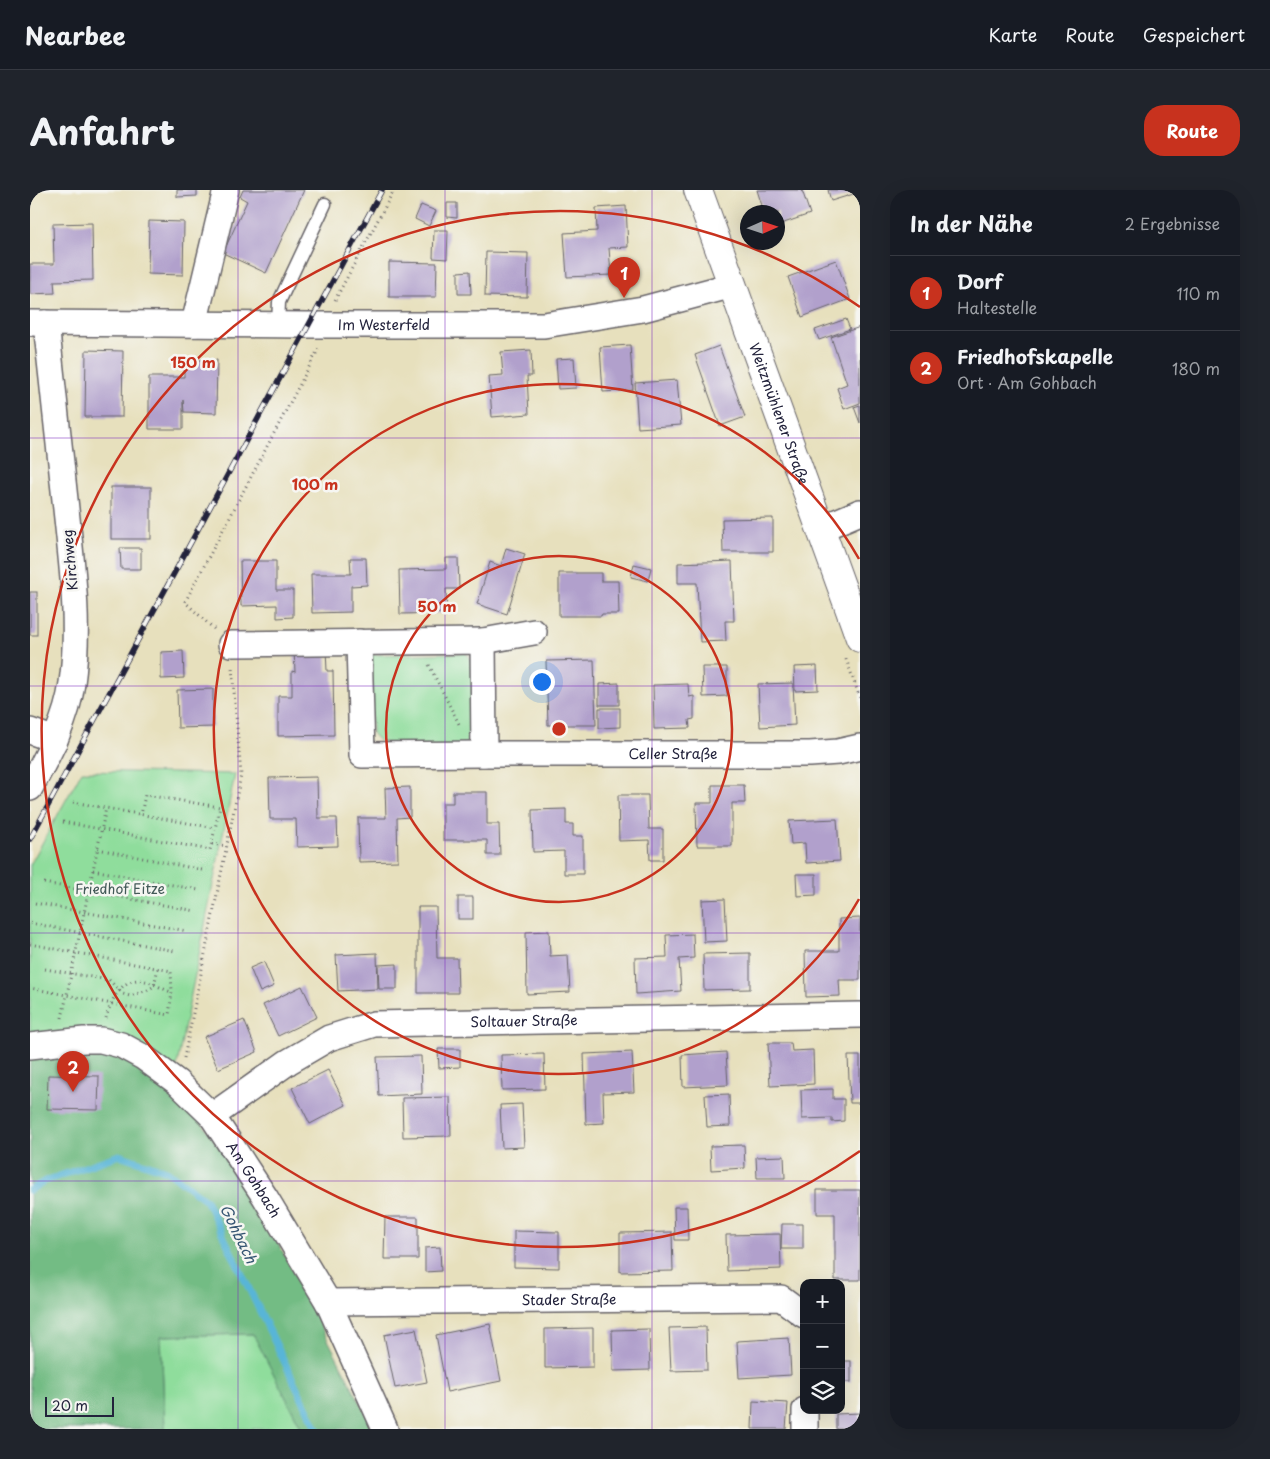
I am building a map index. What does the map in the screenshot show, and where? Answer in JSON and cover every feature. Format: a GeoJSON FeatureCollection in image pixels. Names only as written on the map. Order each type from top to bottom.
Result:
{"type":"FeatureCollection","features":[{"type":"Feature","properties":{"kind":"street"},"geometry":{"type":"LineString","coordinates":[[194,324],[226,190]]}},
{"type":"Feature","properties":{"kind":"street","name":"Weitzmühlener Straße"},"geometry":{"type":"LineString","coordinates":[[698,190],[860,638]]}},
{"type":"Feature","properties":{"kind":"street","name":"Im Westerfeld"},"geometry":{"type":"LineString","coordinates":[[38,323],[544,325],[643,308],[733,285]]}},
{"type":"Feature","properties":{"kind":"street","name":"Kirchweg"},"geometry":{"type":"LineString","coordinates":[[30,788],[55,740],[65,713],[72,684],[75,635],[73,576],[38,323]]}},
{"type":"Feature","properties":{"kind":"street"},"geometry":{"type":"LineString","coordinates":[[820,529],[860,512]]}},
{"type":"Feature","properties":{"kind":"street"},"geometry":{"type":"LineString","coordinates":[[231,644],[483,640],[534,632]]}},
{"type":"Feature","properties":{"kind":"street"},"geometry":{"type":"LineString","coordinates":[[479,754],[483,640]]}},
{"type":"Feature","properties":{"kind":"street","name":"Celler Straße"},"geometry":{"type":"LineString","coordinates":[[359,642],[362,755],[810,754],[860,748]]}},
{"type":"Feature","properties":{"kind":"street"},"geometry":{"type":"LineString","coordinates":[[30,731],[55,740]]}},
{"type":"Feature","properties":{"kind":"street","name":"Soltauer Straße"},"geometry":{"type":"LineString","coordinates":[[212,1116],[288,1062],[329,1038],[374,1024],[860,1015]]}},
{"type":"Feature","properties":{"kind":"street","name":"Am Gohbach"},"geometry":{"type":"LineString","coordinates":[[30,1046],[101,1040],[120,1045],[143,1057],[177,1082],[212,1116],[265,1197],[328,1302],[385,1429]]}},
{"type":"Feature","properties":{"kind":"street","name":"Stader Straße"},"geometry":{"type":"LineString","coordinates":[[328,1302],[781,1298],[800,1312]]}},
{"type":"Feature","properties":{"kind":"street"},"geometry":{"type":"LineString","coordinates":[[805,1414],[805,1429]]}},
{"type":"Feature","properties":{"kind":"lane"},"geometry":{"type":"LineString","coordinates":[[278,325],[279,302],[325,204]]}},
{"type":"Feature","properties":{"kind":"path"},"geometry":{"type":"LineString","coordinates":[[177,1082],[180,1077],[241,775],[231,644],[185,602],[325,336],[326,316],[394,190]]}},
{"type":"Feature","properties":{"kind":"path"},"geometry":{"type":"LineString","coordinates":[[417,641],[479,754]]}},
{"type":"Feature","properties":{"kind":"path"},"geometry":{"type":"LineString","coordinates":[[63,822],[210,850],[220,807],[145,795],[141,815]]}},
{"type":"Feature","properties":{"kind":"path"},"geometry":{"type":"LineString","coordinates":[[73,802],[215,828]]}},
{"type":"Feature","properties":{"kind":"path"},"geometry":{"type":"LineString","coordinates":[[57,1043],[106,808]]}},
{"type":"Feature","properties":{"kind":"path"},"geometry":{"type":"LineString","coordinates":[[212,844],[227,846]]}},
{"type":"Feature","properties":{"kind":"path"},"geometry":{"type":"LineString","coordinates":[[98,849],[202,870]]}},
{"type":"Feature","properties":{"kind":"path"},"geometry":{"type":"LineString","coordinates":[[93,870],[198,890]]}},
{"type":"Feature","properties":{"kind":"path"},"geometry":{"type":"LineString","coordinates":[[44,883],[196,911]]}},
{"type":"Feature","properties":{"kind":"path"},"geometry":{"type":"LineString","coordinates":[[35,904],[187,931]]}},
{"type":"Feature","properties":{"kind":"path"},"geometry":{"type":"LineString","coordinates":[[30,923],[175,951]]}},
{"type":"Feature","properties":{"kind":"path"},"geometry":{"type":"LineString","coordinates":[[30,944],[171,970],[172,992],[168,1015],[30,988]]}},
{"type":"Feature","properties":{"kind":"path"},"geometry":{"type":"LineString","coordinates":[[45,969],[109,980],[123,994],[130,996],[154,986],[158,968]]}},
{"type":"Feature","properties":{"kind":"path"},"geometry":{"type":"LineString","coordinates":[[106,1020],[111,1003],[118,990],[130,983],[140,980],[172,992]]}},
{"type":"Feature","properties":{"kind":"path"},"geometry":{"type":"LineString","coordinates":[[62,1019],[71,1019]]}},
{"type":"Feature","properties":{"kind":"green space"},"geometry":{"type":"Polygon","coordinates":[[[466,653],[474,664],[473,738],[459,748],[385,743],[378,740],[372,733],[369,655],[466,653]]]}},
{"type":"Feature","properties":{"kind":"green space","name":"Friedhof Eitze"},"geometry":{"type":"Polygon","coordinates":[[[82,771],[235,774],[176,1070],[135,1044],[30,1040],[30,865],[82,771]]]}},
{"type":"Feature","properties":{"kind":"green space"},"geometry":{"type":"Polygon","coordinates":[[[97,1050],[173,1081],[257,1202],[374,1429],[302,1429],[253,1334],[161,1336],[165,1429],[30,1429],[30,1054],[97,1050]]]}},
{"type":"Feature","properties":{"kind":"green space"},"geometry":{"type":"Polygon","coordinates":[[[254,1334],[302,1429],[165,1429],[161,1336],[254,1334]]]}},
{"type":"Feature","properties":{"kind":"building"},"geometry":{"type":"Polygon","coordinates":[[[177,190],[197,190],[197,196],[177,197],[177,190]]]}},
{"type":"Feature","properties":{"kind":"building"},"geometry":{"type":"Polygon","coordinates":[[[243,190],[304,190],[266,273],[223,253],[247,201],[240,197],[243,190]]]}},
{"type":"Feature","properties":{"kind":"building"},"geometry":{"type":"Polygon","coordinates":[[[757,190],[802,190],[810,214],[785,223],[785,205],[762,205],[757,190]]]}},
{"type":"Feature","properties":{"kind":"building"},"geometry":{"type":"Polygon","coordinates":[[[828,190],[860,190],[860,192],[831,201],[828,190]]]}},
{"type":"Feature","properties":{"kind":"building"},"geometry":{"type":"Polygon","coordinates":[[[447,203],[457,203],[457,218],[447,217],[447,203]]]}},
{"type":"Feature","properties":{"kind":"building"},"geometry":{"type":"Polygon","coordinates":[[[421,205],[436,211],[429,226],[415,219],[421,205]]]}},
{"type":"Feature","properties":{"kind":"building"},"geometry":{"type":"Polygon","coordinates":[[[626,206],[628,247],[609,248],[611,275],[567,277],[564,233],[597,231],[596,208],[626,206]]]}},
{"type":"Feature","properties":{"kind":"building"},"geometry":{"type":"Polygon","coordinates":[[[149,221],[184,222],[183,275],[148,274],[149,221]]]}},
{"type":"Feature","properties":{"kind":"building"},"geometry":{"type":"Polygon","coordinates":[[[92,223],[93,280],[54,281],[55,293],[30,294],[30,264],[54,264],[53,224],[92,223]]]}},
{"type":"Feature","properties":{"kind":"building"},"geometry":{"type":"Polygon","coordinates":[[[434,230],[448,230],[447,259],[433,258],[434,230]]]}},
{"type":"Feature","properties":{"kind":"building"},"geometry":{"type":"Polygon","coordinates":[[[486,252],[528,253],[527,297],[485,296],[486,252]]]}},
{"type":"Feature","properties":{"kind":"building"},"geometry":{"type":"Polygon","coordinates":[[[836,260],[850,299],[802,317],[788,277],[836,260]]]}},
{"type":"Feature","properties":{"kind":"building"},"geometry":{"type":"Polygon","coordinates":[[[389,262],[437,263],[436,297],[389,297],[389,262]]]}},
{"type":"Feature","properties":{"kind":"building"},"geometry":{"type":"Polygon","coordinates":[[[470,271],[471,294],[458,294],[458,272],[470,271]]]}},
{"type":"Feature","properties":{"kind":"building"},"geometry":{"type":"Polygon","coordinates":[[[846,319],[850,329],[819,340],[815,330],[846,319]]]}},
{"type":"Feature","properties":{"kind":"building"},"geometry":{"type":"Polygon","coordinates":[[[860,327],[860,403],[844,409],[837,388],[847,384],[831,337],[860,327]]]}},
{"type":"Feature","properties":{"kind":"building"},"geometry":{"type":"Polygon","coordinates":[[[630,345],[633,390],[603,392],[600,347],[630,345]]]}},
{"type":"Feature","properties":{"kind":"building"},"geometry":{"type":"Polygon","coordinates":[[[719,346],[745,417],[720,426],[695,355],[719,346]]]}},
{"type":"Feature","properties":{"kind":"building"},"geometry":{"type":"Polygon","coordinates":[[[86,350],[123,351],[122,417],[85,417],[86,350]]]}},
{"type":"Feature","properties":{"kind":"building"},"geometry":{"type":"Polygon","coordinates":[[[531,350],[532,376],[527,376],[529,414],[492,417],[489,376],[503,375],[501,352],[531,350]]]}},
{"type":"Feature","properties":{"kind":"building"},"geometry":{"type":"Polygon","coordinates":[[[574,358],[576,388],[558,389],[556,359],[574,358]]]}},
{"type":"Feature","properties":{"kind":"building"},"geometry":{"type":"Polygon","coordinates":[[[184,360],[217,360],[216,413],[184,412],[183,400],[183,429],[149,429],[149,377],[184,377],[184,360]]]}},
{"type":"Feature","properties":{"kind":"building"},"geometry":{"type":"Polygon","coordinates":[[[677,380],[681,425],[638,428],[635,383],[677,380]]]}},
{"type":"Feature","properties":{"kind":"building"},"geometry":{"type":"Polygon","coordinates":[[[860,405],[860,423],[854,407],[860,405]]]}},
{"type":"Feature","properties":{"kind":"building"},"geometry":{"type":"Polygon","coordinates":[[[111,487],[151,487],[151,539],[111,539],[111,487]]]}},
{"type":"Feature","properties":{"kind":"building"},"geometry":{"type":"Polygon","coordinates":[[[773,518],[773,552],[723,552],[722,519],[773,518]]]}},
{"type":"Feature","properties":{"kind":"building"},"geometry":{"type":"Polygon","coordinates":[[[120,548],[141,548],[141,569],[121,569],[120,548]]]}},
{"type":"Feature","properties":{"kind":"building"},"geometry":{"type":"Polygon","coordinates":[[[506,548],[525,554],[507,614],[477,604],[490,562],[501,566],[506,548]]]}},
{"type":"Feature","properties":{"kind":"building"},"geometry":{"type":"Polygon","coordinates":[[[350,558],[366,558],[367,585],[351,586],[351,612],[312,613],[311,574],[351,574],[350,558]]]}},
{"type":"Feature","properties":{"kind":"building"},"geometry":{"type":"Polygon","coordinates":[[[446,558],[458,558],[459,589],[446,589],[447,613],[400,614],[399,570],[446,569],[446,558]]]}},
{"type":"Feature","properties":{"kind":"building"},"geometry":{"type":"Polygon","coordinates":[[[240,561],[276,561],[276,590],[293,590],[293,617],[277,618],[277,605],[241,606],[240,561]]]}},
{"type":"Feature","properties":{"kind":"building"},"geometry":{"type":"Polygon","coordinates":[[[732,561],[734,621],[725,621],[726,641],[700,642],[697,583],[678,583],[678,563],[732,561]]]}},
{"type":"Feature","properties":{"kind":"building"},"geometry":{"type":"Polygon","coordinates":[[[634,564],[651,568],[648,581],[631,577],[634,564]]]}},
{"type":"Feature","properties":{"kind":"building"},"geometry":{"type":"Polygon","coordinates":[[[559,573],[601,573],[601,581],[618,581],[619,614],[559,616],[559,573]]]}},
{"type":"Feature","properties":{"kind":"building"},"geometry":{"type":"Polygon","coordinates":[[[30,592],[37,592],[37,635],[30,635],[30,592]]]}},
{"type":"Feature","properties":{"kind":"building"},"geometry":{"type":"Polygon","coordinates":[[[294,649],[326,649],[327,671],[333,671],[334,735],[278,736],[278,696],[292,696],[292,671],[295,672],[294,649]]]}},
{"type":"Feature","properties":{"kind":"building"},"geometry":{"type":"Polygon","coordinates":[[[183,651],[184,678],[161,679],[161,652],[183,651]]]}},
{"type":"Feature","properties":{"kind":"building"},"geometry":{"type":"Polygon","coordinates":[[[594,660],[596,725],[548,725],[546,661],[594,660]]]}},
{"type":"Feature","properties":{"kind":"building"},"geometry":{"type":"Polygon","coordinates":[[[817,666],[818,690],[795,691],[794,667],[817,666]]]}},
{"type":"Feature","properties":{"kind":"building"},"geometry":{"type":"Polygon","coordinates":[[[702,667],[727,667],[727,696],[703,697],[702,667]]]}},
{"type":"Feature","properties":{"kind":"building"},"geometry":{"type":"Polygon","coordinates":[[[619,683],[619,705],[599,705],[599,684],[619,683]]]}},
{"type":"Feature","properties":{"kind":"building"},"geometry":{"type":"Polygon","coordinates":[[[793,683],[795,725],[760,727],[758,684],[793,683]]]}},
{"type":"Feature","properties":{"kind":"building"},"geometry":{"type":"Polygon","coordinates":[[[688,684],[689,697],[694,696],[694,719],[689,720],[690,728],[654,729],[653,685],[688,684]]]}},
{"type":"Feature","properties":{"kind":"building"},"geometry":{"type":"Polygon","coordinates":[[[213,689],[213,727],[178,728],[177,690],[213,689]]]}},
{"type":"Feature","properties":{"kind":"building"},"geometry":{"type":"Polygon","coordinates":[[[599,708],[620,708],[620,727],[599,728],[599,708]]]}},
{"type":"Feature","properties":{"kind":"building"},"geometry":{"type":"Polygon","coordinates":[[[317,777],[318,818],[337,818],[338,846],[297,847],[296,819],[270,819],[269,778],[317,777]]]}},
{"type":"Feature","properties":{"kind":"building"},"geometry":{"type":"Polygon","coordinates":[[[712,785],[744,785],[745,803],[732,803],[732,846],[697,846],[696,803],[712,803],[712,785]]]}},
{"type":"Feature","properties":{"kind":"building"},"geometry":{"type":"Polygon","coordinates":[[[410,787],[410,817],[397,818],[398,861],[359,862],[358,818],[386,818],[385,788],[410,787]]]}},
{"type":"Feature","properties":{"kind":"building"},"geometry":{"type":"Polygon","coordinates":[[[453,792],[487,792],[487,824],[499,824],[500,855],[487,855],[487,840],[443,840],[443,803],[453,803],[453,792]]]}},
{"type":"Feature","properties":{"kind":"building"},"geometry":{"type":"Polygon","coordinates":[[[618,795],[648,795],[649,829],[663,829],[663,860],[650,860],[649,840],[619,841],[618,795]]]}},
{"type":"Feature","properties":{"kind":"building"},"geometry":{"type":"Polygon","coordinates":[[[566,809],[566,824],[573,824],[573,836],[583,836],[583,874],[564,874],[564,851],[533,852],[532,810],[566,809]]]}},
{"type":"Feature","properties":{"kind":"building"},"geometry":{"type":"Polygon","coordinates":[[[837,819],[840,861],[806,863],[805,843],[791,844],[789,821],[837,819]]]}},
{"type":"Feature","properties":{"kind":"building"},"geometry":{"type":"Polygon","coordinates":[[[796,874],[816,874],[816,895],[797,896],[796,874]]]}},
{"type":"Feature","properties":{"kind":"building"},"geometry":{"type":"Polygon","coordinates":[[[458,897],[473,897],[473,919],[458,919],[458,897]]]}},
{"type":"Feature","properties":{"kind":"building"},"geometry":{"type":"Polygon","coordinates":[[[725,899],[727,941],[704,942],[702,900],[725,899]]]}},
{"type":"Feature","properties":{"kind":"building"},"geometry":{"type":"Polygon","coordinates":[[[418,907],[436,907],[437,958],[457,958],[458,993],[418,993],[418,907]]]}},
{"type":"Feature","properties":{"kind":"building"},"geometry":{"type":"Polygon","coordinates":[[[860,918],[860,980],[839,980],[840,996],[806,997],[805,951],[839,951],[839,919],[860,918]]]}},
{"type":"Feature","properties":{"kind":"building"},"geometry":{"type":"Polygon","coordinates":[[[549,931],[550,956],[568,955],[570,992],[527,994],[526,932],[549,931]]]}},
{"type":"Feature","properties":{"kind":"building"},"geometry":{"type":"Polygon","coordinates":[[[693,934],[694,958],[679,959],[681,991],[636,994],[635,958],[667,957],[666,935],[693,934]]]}},
{"type":"Feature","properties":{"kind":"building"},"geometry":{"type":"Polygon","coordinates":[[[377,953],[378,989],[338,991],[336,955],[377,953]]]}},
{"type":"Feature","properties":{"kind":"building"},"geometry":{"type":"Polygon","coordinates":[[[750,953],[750,989],[704,990],[703,954],[750,953]]]}},
{"type":"Feature","properties":{"kind":"building"},"geometry":{"type":"Polygon","coordinates":[[[264,962],[274,986],[260,992],[250,968],[264,962]]]}},
{"type":"Feature","properties":{"kind":"building"},"geometry":{"type":"Polygon","coordinates":[[[397,964],[397,989],[379,989],[378,965],[397,964]]]}},
{"type":"Feature","properties":{"kind":"building"},"geometry":{"type":"Polygon","coordinates":[[[302,986],[317,1017],[278,1036],[263,1005],[302,986]]]}},
{"type":"Feature","properties":{"kind":"building"},"geometry":{"type":"Polygon","coordinates":[[[244,1020],[257,1052],[218,1069],[204,1037],[244,1020]]]}},
{"type":"Feature","properties":{"kind":"building"},"geometry":{"type":"Polygon","coordinates":[[[768,1043],[791,1043],[792,1051],[813,1050],[814,1084],[770,1086],[768,1043]]]}},
{"type":"Feature","properties":{"kind":"building"},"geometry":{"type":"Polygon","coordinates":[[[438,1049],[460,1049],[460,1067],[439,1068],[438,1049]]]}},
{"type":"Feature","properties":{"kind":"building"},"geometry":{"type":"Polygon","coordinates":[[[632,1052],[634,1092],[603,1093],[604,1123],[586,1124],[584,1054],[632,1052]]]}},
{"type":"Feature","properties":{"kind":"building"},"geometry":{"type":"Polygon","coordinates":[[[726,1052],[728,1085],[683,1087],[682,1055],[726,1052]]]}},
{"type":"Feature","properties":{"kind":"building"},"geometry":{"type":"Polygon","coordinates":[[[544,1054],[545,1089],[502,1090],[501,1055],[544,1054]]]}},
{"type":"Feature","properties":{"kind":"building"},"geometry":{"type":"Polygon","coordinates":[[[421,1056],[422,1094],[379,1096],[377,1057],[421,1056]]]}},
{"type":"Feature","properties":{"kind":"building"},"geometry":{"type":"Polygon","coordinates":[[[848,1056],[860,1056],[860,1103],[850,1103],[848,1056]]]}},
{"type":"Feature","properties":{"kind":"building"},"geometry":{"type":"Polygon","coordinates":[[[328,1070],[346,1105],[310,1124],[292,1088],[328,1070]]]}},
{"type":"Feature","properties":{"kind":"building"},"geometry":{"type":"Polygon","coordinates":[[[48,1075],[99,1076],[98,1110],[47,1109],[48,1075]]]}},
{"type":"Feature","properties":{"kind":"building"},"geometry":{"type":"Polygon","coordinates":[[[833,1089],[833,1099],[844,1099],[844,1121],[832,1122],[832,1118],[802,1119],[801,1090],[833,1089]]]}},
{"type":"Feature","properties":{"kind":"building"},"geometry":{"type":"Polygon","coordinates":[[[729,1094],[730,1126],[707,1127],[705,1095],[729,1094]]]}},
{"type":"Feature","properties":{"kind":"building"},"geometry":{"type":"Polygon","coordinates":[[[450,1097],[451,1136],[403,1137],[402,1098],[450,1097]]]}},
{"type":"Feature","properties":{"kind":"building"},"geometry":{"type":"Polygon","coordinates":[[[522,1104],[524,1147],[502,1148],[500,1105],[522,1104]]]}},
{"type":"Feature","properties":{"kind":"building"},"geometry":{"type":"Polygon","coordinates":[[[744,1145],[745,1168],[711,1170],[710,1146],[744,1145]]]}},
{"type":"Feature","properties":{"kind":"building"},"geometry":{"type":"Polygon","coordinates":[[[784,1156],[785,1178],[757,1178],[756,1157],[784,1156]]]}},
{"type":"Feature","properties":{"kind":"building"},"geometry":{"type":"Polygon","coordinates":[[[817,1190],[860,1190],[860,1280],[835,1279],[835,1214],[817,1214],[817,1190]]]}},
{"type":"Feature","properties":{"kind":"building"},"geometry":{"type":"Polygon","coordinates":[[[674,1207],[687,1207],[688,1240],[675,1240],[674,1207]]]}},
{"type":"Feature","properties":{"kind":"building"},"geometry":{"type":"Polygon","coordinates":[[[385,1217],[418,1217],[418,1259],[384,1259],[385,1217]]]}},
{"type":"Feature","properties":{"kind":"building"},"geometry":{"type":"Polygon","coordinates":[[[782,1224],[803,1224],[803,1249],[781,1249],[782,1224]]]}},
{"type":"Feature","properties":{"kind":"building"},"geometry":{"type":"Polygon","coordinates":[[[514,1231],[559,1232],[559,1268],[514,1267],[514,1231]]]}},
{"type":"Feature","properties":{"kind":"building"},"geometry":{"type":"Polygon","coordinates":[[[672,1232],[673,1271],[620,1272],[620,1233],[672,1232]]]}},
{"type":"Feature","properties":{"kind":"building"},"geometry":{"type":"Polygon","coordinates":[[[780,1234],[781,1269],[727,1271],[726,1235],[780,1234]]]}},
{"type":"Feature","properties":{"kind":"building"},"geometry":{"type":"Polygon","coordinates":[[[440,1247],[441,1271],[425,1272],[425,1248],[440,1247]]]}},
{"type":"Feature","properties":{"kind":"building"},"geometry":{"type":"Polygon","coordinates":[[[490,1324],[501,1381],[447,1392],[436,1335],[490,1324]]]}},
{"type":"Feature","properties":{"kind":"building"},"geometry":{"type":"Polygon","coordinates":[[[706,1327],[707,1370],[671,1371],[669,1328],[706,1327]]]}},
{"type":"Feature","properties":{"kind":"building"},"geometry":{"type":"Polygon","coordinates":[[[593,1328],[593,1367],[545,1368],[545,1329],[593,1328]]]}},
{"type":"Feature","properties":{"kind":"building"},"geometry":{"type":"Polygon","coordinates":[[[416,1329],[427,1382],[395,1388],[384,1335],[416,1329]]]}},
{"type":"Feature","properties":{"kind":"building"},"geometry":{"type":"Polygon","coordinates":[[[649,1329],[650,1370],[613,1371],[612,1330],[649,1329]]]}},
{"type":"Feature","properties":{"kind":"building"},"geometry":{"type":"Polygon","coordinates":[[[789,1338],[791,1375],[739,1378],[737,1341],[789,1338]]]}},
{"type":"Feature","properties":{"kind":"building"},"geometry":{"type":"Polygon","coordinates":[[[845,1361],[851,1361],[851,1382],[845,1382],[845,1361]]]}},
{"type":"Feature","properties":{"kind":"building"},"geometry":{"type":"Polygon","coordinates":[[[753,1401],[788,1403],[786,1429],[752,1429],[753,1401]]]}},
{"type":"Feature","properties":{"kind":"building"},"geometry":{"type":"Polygon","coordinates":[[[860,1413],[860,1429],[836,1429],[836,1414],[860,1413]]]}},
{"type":"Feature","properties":{"kind":"waterway","name":"Gohbach"},"geometry":{"type":"LineString","coordinates":[[30,1190],[45,1181],[119,1155],[167,1171],[206,1200],[317,1429]]}},
{"type":"Feature","properties":{"kind":"railway"},"geometry":{"type":"LineString","coordinates":[[30,839],[382,190]]}},
{"type":"Feature","properties":{"kind":"place","name":"Dorf"},"geometry":{"type":"Point","coordinates":[624,298]}},
{"type":"Feature","properties":{"kind":"place","name":"Friedhofskapelle"},"geometry":{"type":"Point","coordinates":[73,1092]}}]}
